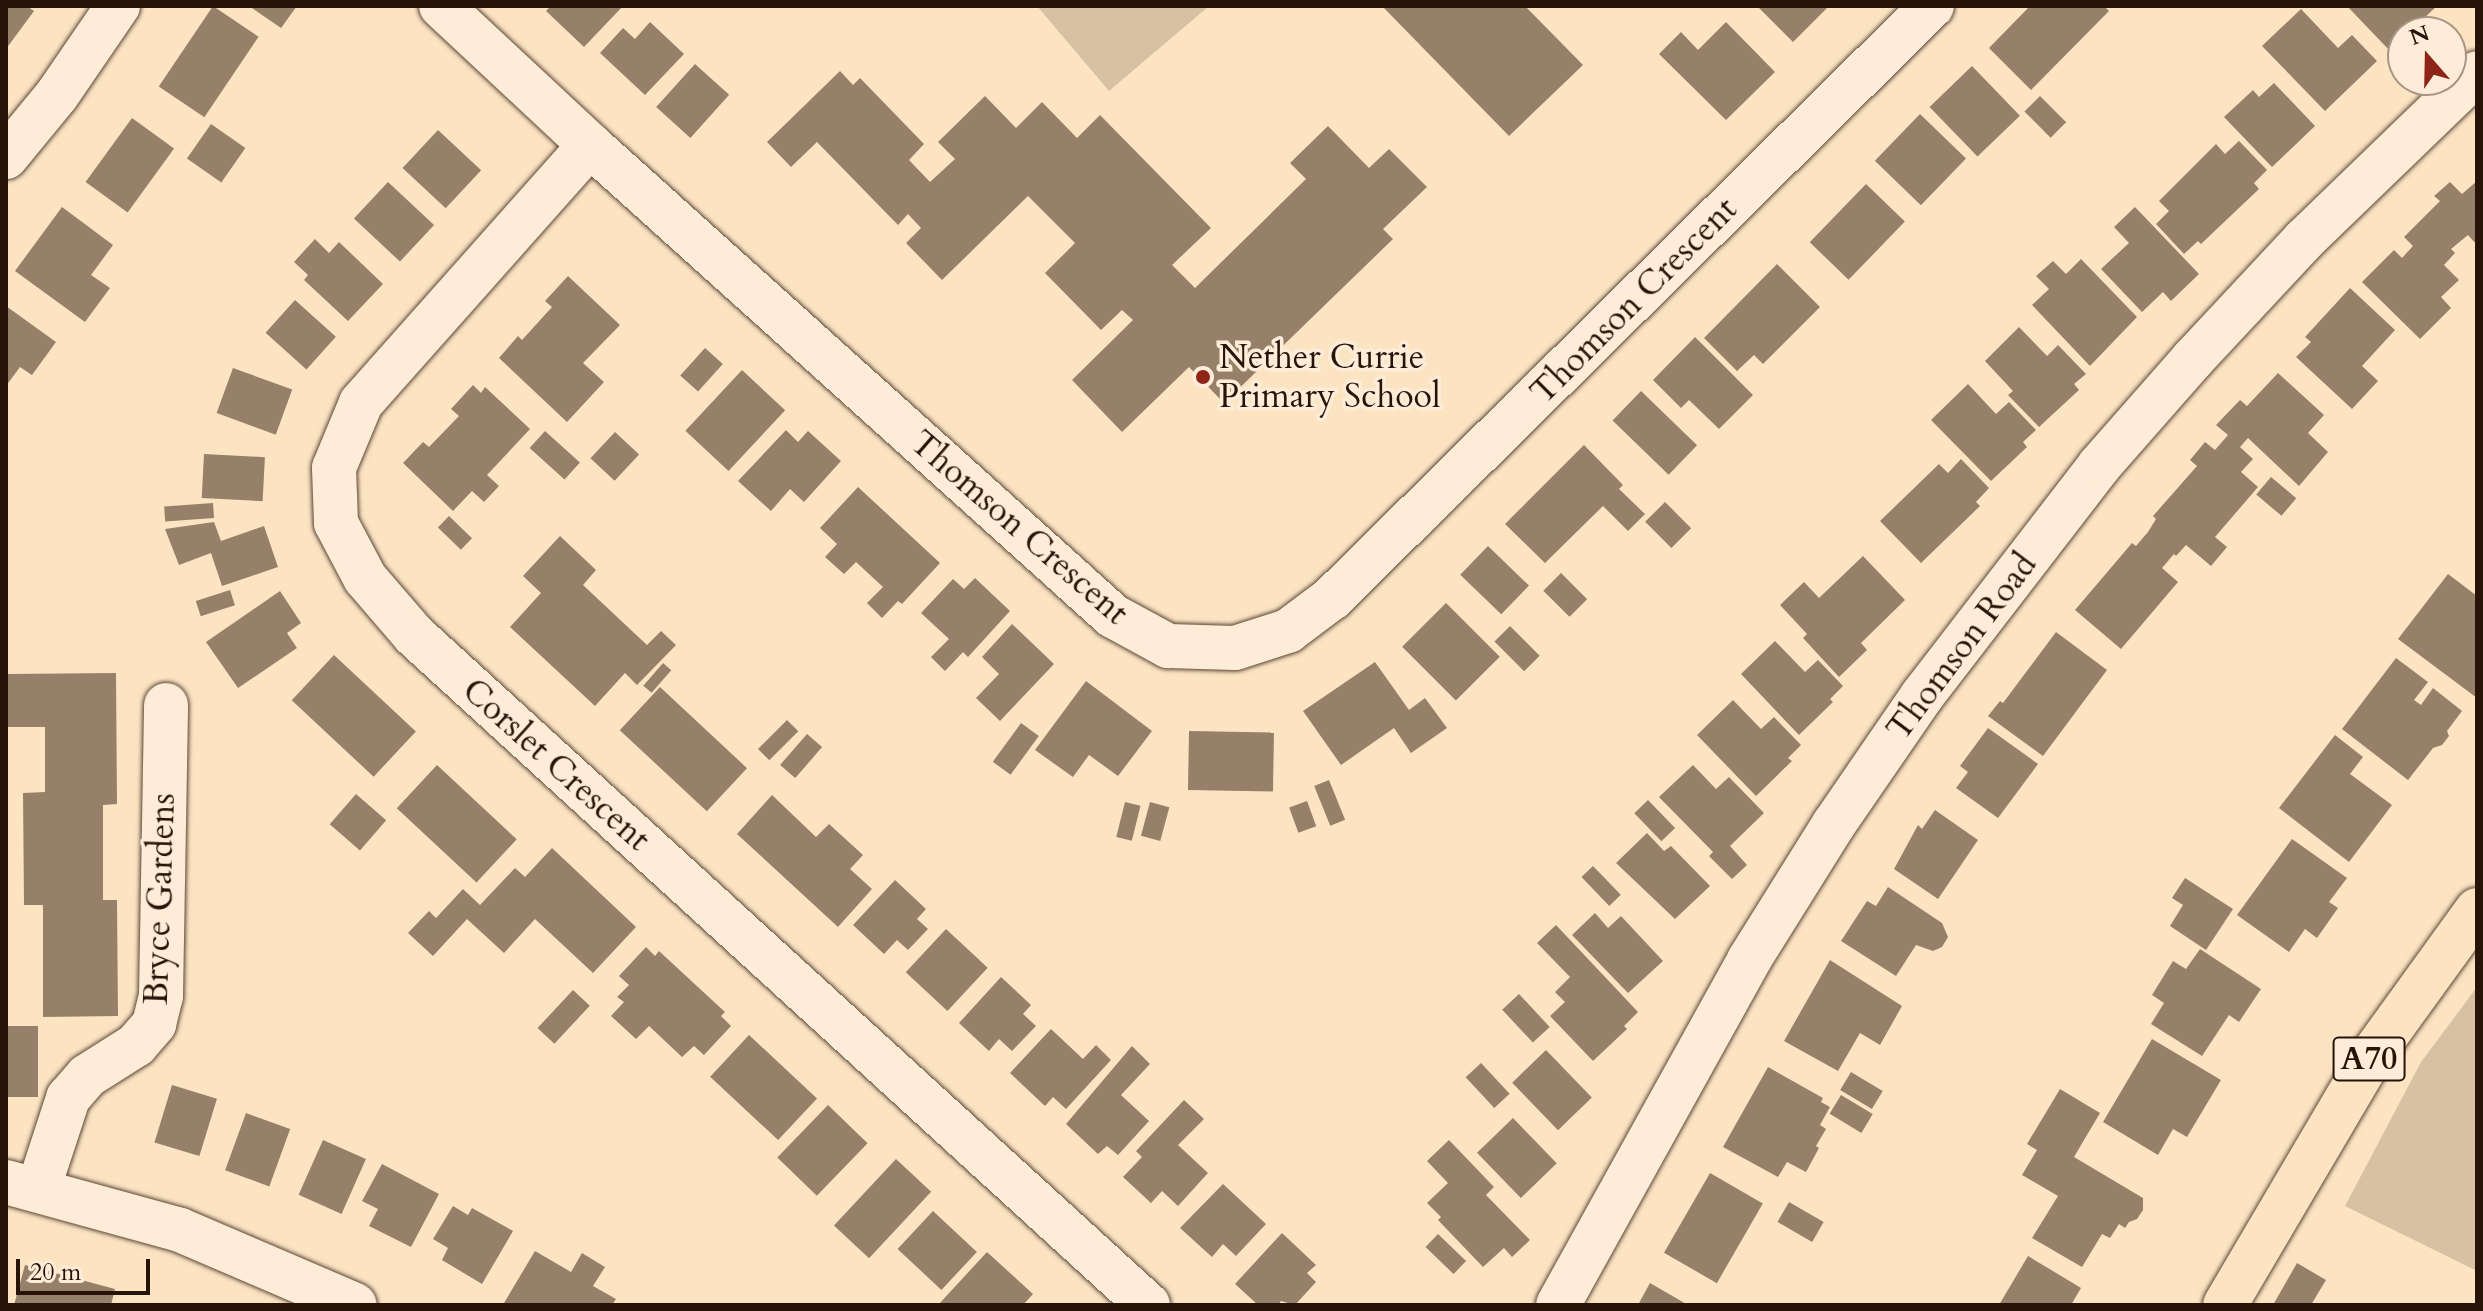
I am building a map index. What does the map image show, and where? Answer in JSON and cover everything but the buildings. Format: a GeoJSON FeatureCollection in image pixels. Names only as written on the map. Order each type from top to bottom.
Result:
{"type":"FeatureCollection","features":[{"type":"Feature","properties":{"kind":"main road","name":"A70"},"geometry":{"type":"LineString","coordinates":[[2225,1305],[2372,1055],[2477,910]]}},
{"type":"Feature","properties":{"kind":"street"},"geometry":{"type":"LineString","coordinates":[[6,157],[57,95],[118,6]]}},
{"type":"Feature","properties":{"kind":"street","name":"Thomson Crescent"},"geometry":{"type":"LineString","coordinates":[[441,6],[590,145],[1113,616],[1168,646],[1235,648],[1288,631],[1332,598],[1932,6]]}},
{"type":"Feature","properties":{"kind":"street","name":"Thomson Road"},"geometry":{"type":"LineString","coordinates":[[1558,1305],[1749,960],[1834,824],[1922,696],[2099,466],[2193,359],[2304,240],[2477,73]]}},
{"type":"Feature","properties":{"kind":"street","name":"Corslet Crescent"},"geometry":{"type":"LineString","coordinates":[[590,145],[361,403],[334,468],[336,523],[365,578],[414,635],[1148,1305]]}},
{"type":"Feature","properties":{"kind":"street","name":"Bryce Gardens"},"geometry":{"type":"LineString","coordinates":[[22,1186],[68,1098],[87,1076],[136,1045],[154,1024],[161,996],[166,705]]}},
{"type":"Feature","properties":{"kind":"street"},"geometry":{"type":"LineString","coordinates":[[22,1186],[180,1230],[355,1305]]}},
{"type":"Feature","properties":{"kind":"shaded area"},"geometry":{"type":"Polygon","coordinates":[[[1037,6],[1209,6],[1109,91],[1037,6]]]}},
{"type":"Feature","properties":{"kind":"shaded area"},"geometry":{"type":"Polygon","coordinates":[[[2477,987],[2477,1271],[2345,1206],[2421,1062],[2477,987]]]}},
{"type":"Feature","properties":{"kind":"place","name":"Nether Currie Primary School"},"geometry":{"type":"Point","coordinates":[1203,377]}}]}
